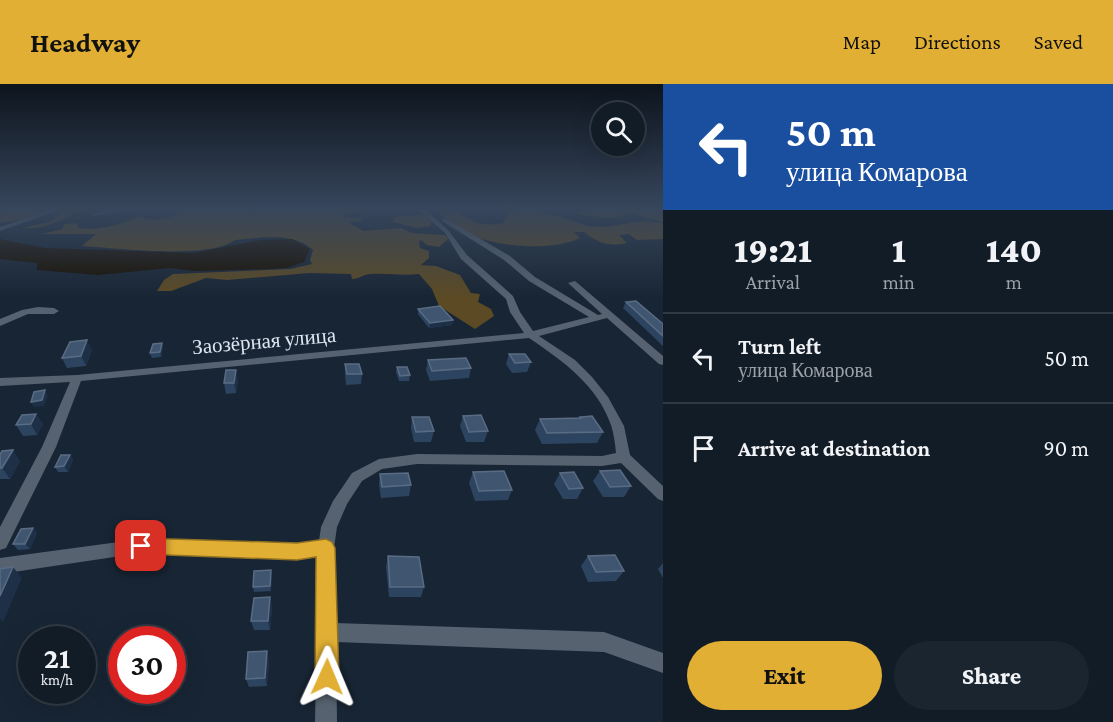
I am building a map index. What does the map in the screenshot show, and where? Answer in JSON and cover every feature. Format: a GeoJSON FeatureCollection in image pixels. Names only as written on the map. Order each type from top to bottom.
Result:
{"type":"FeatureCollection","features":[{"type":"Feature","properties":{"kind":"street"},"geometry":{"type":"LineString","coordinates":[[452,239],[465,257],[510,298],[515,312],[531,335],[571,362],[588,379],[618,426],[624,457],[663,495]]}},
{"type":"Feature","properties":{"kind":"street"},"geometry":{"type":"LineString","coordinates":[[472,239],[507,258],[532,279],[602,316],[663,362]]}},
{"type":"Feature","properties":{"kind":"street"},"geometry":{"type":"LineString","coordinates":[[572,283],[602,316]]}},
{"type":"Feature","properties":{"kind":"street"},"geometry":{"type":"LineString","coordinates":[[0,323],[19,312],[37,308],[54,311]]}},
{"type":"Feature","properties":{"kind":"street","name":"Заозёрная улица"},"geometry":{"type":"LineString","coordinates":[[0,382],[77,378],[531,335],[602,316]]}},
{"type":"Feature","properties":{"kind":"street"},"geometry":{"type":"LineString","coordinates":[[0,543],[49,447],[77,378]]}},
{"type":"Feature","properties":{"kind":"street"},"geometry":{"type":"LineString","coordinates":[[326,722],[326,548],[329,527],[341,501],[357,477],[379,464],[417,459],[602,461],[624,457]]}},
{"type":"Feature","properties":{"kind":"street"},"geometry":{"type":"LineString","coordinates":[[0,566],[141,546],[297,552],[326,548]]}},
{"type":"Feature","properties":{"kind":"street"},"geometry":{"type":"LineString","coordinates":[[327,632],[604,642],[663,663]]}},
{"type":"Feature","properties":{"kind":"shaded area"},"geometry":{"type":"Polygon","coordinates":[[[0,239],[45,248],[194,253],[260,240],[292,239],[310,249],[304,262],[286,268],[195,271],[170,268],[98,275],[37,270],[37,263],[0,259],[0,239]]]}},
{"type":"Feature","properties":{"kind":"shaded area"},"geometry":{"type":"Polygon","coordinates":[[[90,239],[248,239],[235,240],[205,250],[184,251],[82,246],[90,239]]]}},
{"type":"Feature","properties":{"kind":"shaded area"},"geometry":{"type":"Polygon","coordinates":[[[290,239],[448,239],[439,247],[427,245],[421,240],[420,248],[429,251],[429,258],[421,265],[436,266],[460,275],[471,293],[480,294],[478,302],[491,309],[494,316],[475,329],[439,306],[432,289],[419,274],[371,274],[352,279],[351,274],[309,273],[227,280],[206,278],[171,291],[157,291],[164,280],[173,274],[290,269],[312,264],[310,260],[313,250],[290,239]]]}},
{"type":"Feature","properties":{"kind":"shaded area"},"geometry":{"type":"Polygon","coordinates":[[[482,239],[578,239],[554,245],[538,246],[482,239]]]}},
{"type":"Feature","properties":{"kind":"shaded area"},"geometry":{"type":"Polygon","coordinates":[[[594,239],[623,239],[627,243],[609,244],[594,239]]]}},
{"type":"Feature","properties":{"kind":"building"},"geometry":{"type":"Polygon","coordinates":[[[636,301],[663,324],[663,336],[626,302],[636,301]]]}},
{"type":"Feature","properties":{"kind":"building"},"geometry":{"type":"Polygon","coordinates":[[[440,306],[453,320],[430,323],[418,309],[440,306]]]}},
{"type":"Feature","properties":{"kind":"building"},"geometry":{"type":"Polygon","coordinates":[[[87,340],[81,356],[62,358],[70,342],[87,340]]]}},
{"type":"Feature","properties":{"kind":"building"},"geometry":{"type":"Polygon","coordinates":[[[162,343],[160,352],[150,353],[153,344],[162,343]]]}},
{"type":"Feature","properties":{"kind":"building"},"geometry":{"type":"Polygon","coordinates":[[[509,354],[525,354],[531,362],[515,363],[509,354]]]}},
{"type":"Feature","properties":{"kind":"building"},"geometry":{"type":"Polygon","coordinates":[[[466,358],[471,368],[432,371],[428,360],[466,358]]]}},
{"type":"Feature","properties":{"kind":"building"},"geometry":{"type":"Polygon","coordinates":[[[345,364],[359,364],[362,374],[347,374],[345,364]]]}},
{"type":"Feature","properties":{"kind":"building"},"geometry":{"type":"Polygon","coordinates":[[[397,367],[407,367],[410,375],[400,376],[397,367]]]}},
{"type":"Feature","properties":{"kind":"building"},"geometry":{"type":"Polygon","coordinates":[[[226,370],[236,370],[234,383],[224,383],[226,370]]]}},
{"type":"Feature","properties":{"kind":"building"},"geometry":{"type":"Polygon","coordinates":[[[45,390],[42,400],[31,402],[34,392],[45,390]]]}},
{"type":"Feature","properties":{"kind":"building"},"geometry":{"type":"Polygon","coordinates":[[[36,414],[31,424],[16,425],[22,415],[36,414]]]}},
{"type":"Feature","properties":{"kind":"building"},"geometry":{"type":"Polygon","coordinates":[[[481,415],[488,431],[469,432],[463,416],[481,415]]]}},
{"type":"Feature","properties":{"kind":"building"},"geometry":{"type":"Polygon","coordinates":[[[592,416],[603,432],[547,433],[540,419],[581,418],[592,416]]]}},
{"type":"Feature","properties":{"kind":"building"},"geometry":{"type":"Polygon","coordinates":[[[412,417],[429,417],[434,431],[416,432],[412,417]]]}},
{"type":"Feature","properties":{"kind":"building"},"geometry":{"type":"Polygon","coordinates":[[[13,450],[2,468],[0,468],[2,451],[13,450]]]}},
{"type":"Feature","properties":{"kind":"building"},"geometry":{"type":"Polygon","coordinates":[[[61,455],[70,455],[64,466],[55,467],[61,455]]]}},
{"type":"Feature","properties":{"kind":"building"},"geometry":{"type":"Polygon","coordinates":[[[620,470],[631,486],[610,487],[600,471],[620,470]]]}},
{"type":"Feature","properties":{"kind":"building"},"geometry":{"type":"Polygon","coordinates":[[[504,471],[512,490],[479,491],[473,472],[504,471]]]}},
{"type":"Feature","properties":{"kind":"building"},"geometry":{"type":"Polygon","coordinates":[[[574,472],[583,488],[569,489],[560,473],[574,472]]]}},
{"type":"Feature","properties":{"kind":"building"},"geometry":{"type":"Polygon","coordinates":[[[408,473],[411,485],[382,487],[380,474],[408,473]]]}},
{"type":"Feature","properties":{"kind":"building"},"geometry":{"type":"Polygon","coordinates":[[[33,528],[25,544],[13,544],[21,529],[33,528]]]}},
{"type":"Feature","properties":{"kind":"building"},"geometry":{"type":"Polygon","coordinates":[[[615,555],[624,571],[596,572],[588,556],[615,555]]]}},
{"type":"Feature","properties":{"kind":"building"},"geometry":{"type":"Polygon","coordinates":[[[388,556],[419,557],[424,587],[390,587],[388,556]]]}},
{"type":"Feature","properties":{"kind":"building"},"geometry":{"type":"Polygon","coordinates":[[[13,567],[0,596],[0,569],[13,567]]]}},
{"type":"Feature","properties":{"kind":"building"},"geometry":{"type":"Polygon","coordinates":[[[271,570],[270,586],[253,587],[254,571],[271,570]]]}},
{"type":"Feature","properties":{"kind":"building"},"geometry":{"type":"Polygon","coordinates":[[[270,597],[268,621],[251,621],[254,598],[270,597]]]}},
{"type":"Feature","properties":{"kind":"building"},"geometry":{"type":"Polygon","coordinates":[[[267,651],[265,678],[246,679],[248,652],[267,651]]]}},
{"type":"Feature","properties":{"kind":"route"},"geometry":{"type":"LineString","coordinates":[[141,546],[297,552],[326,548],[327,677]]}}]}
